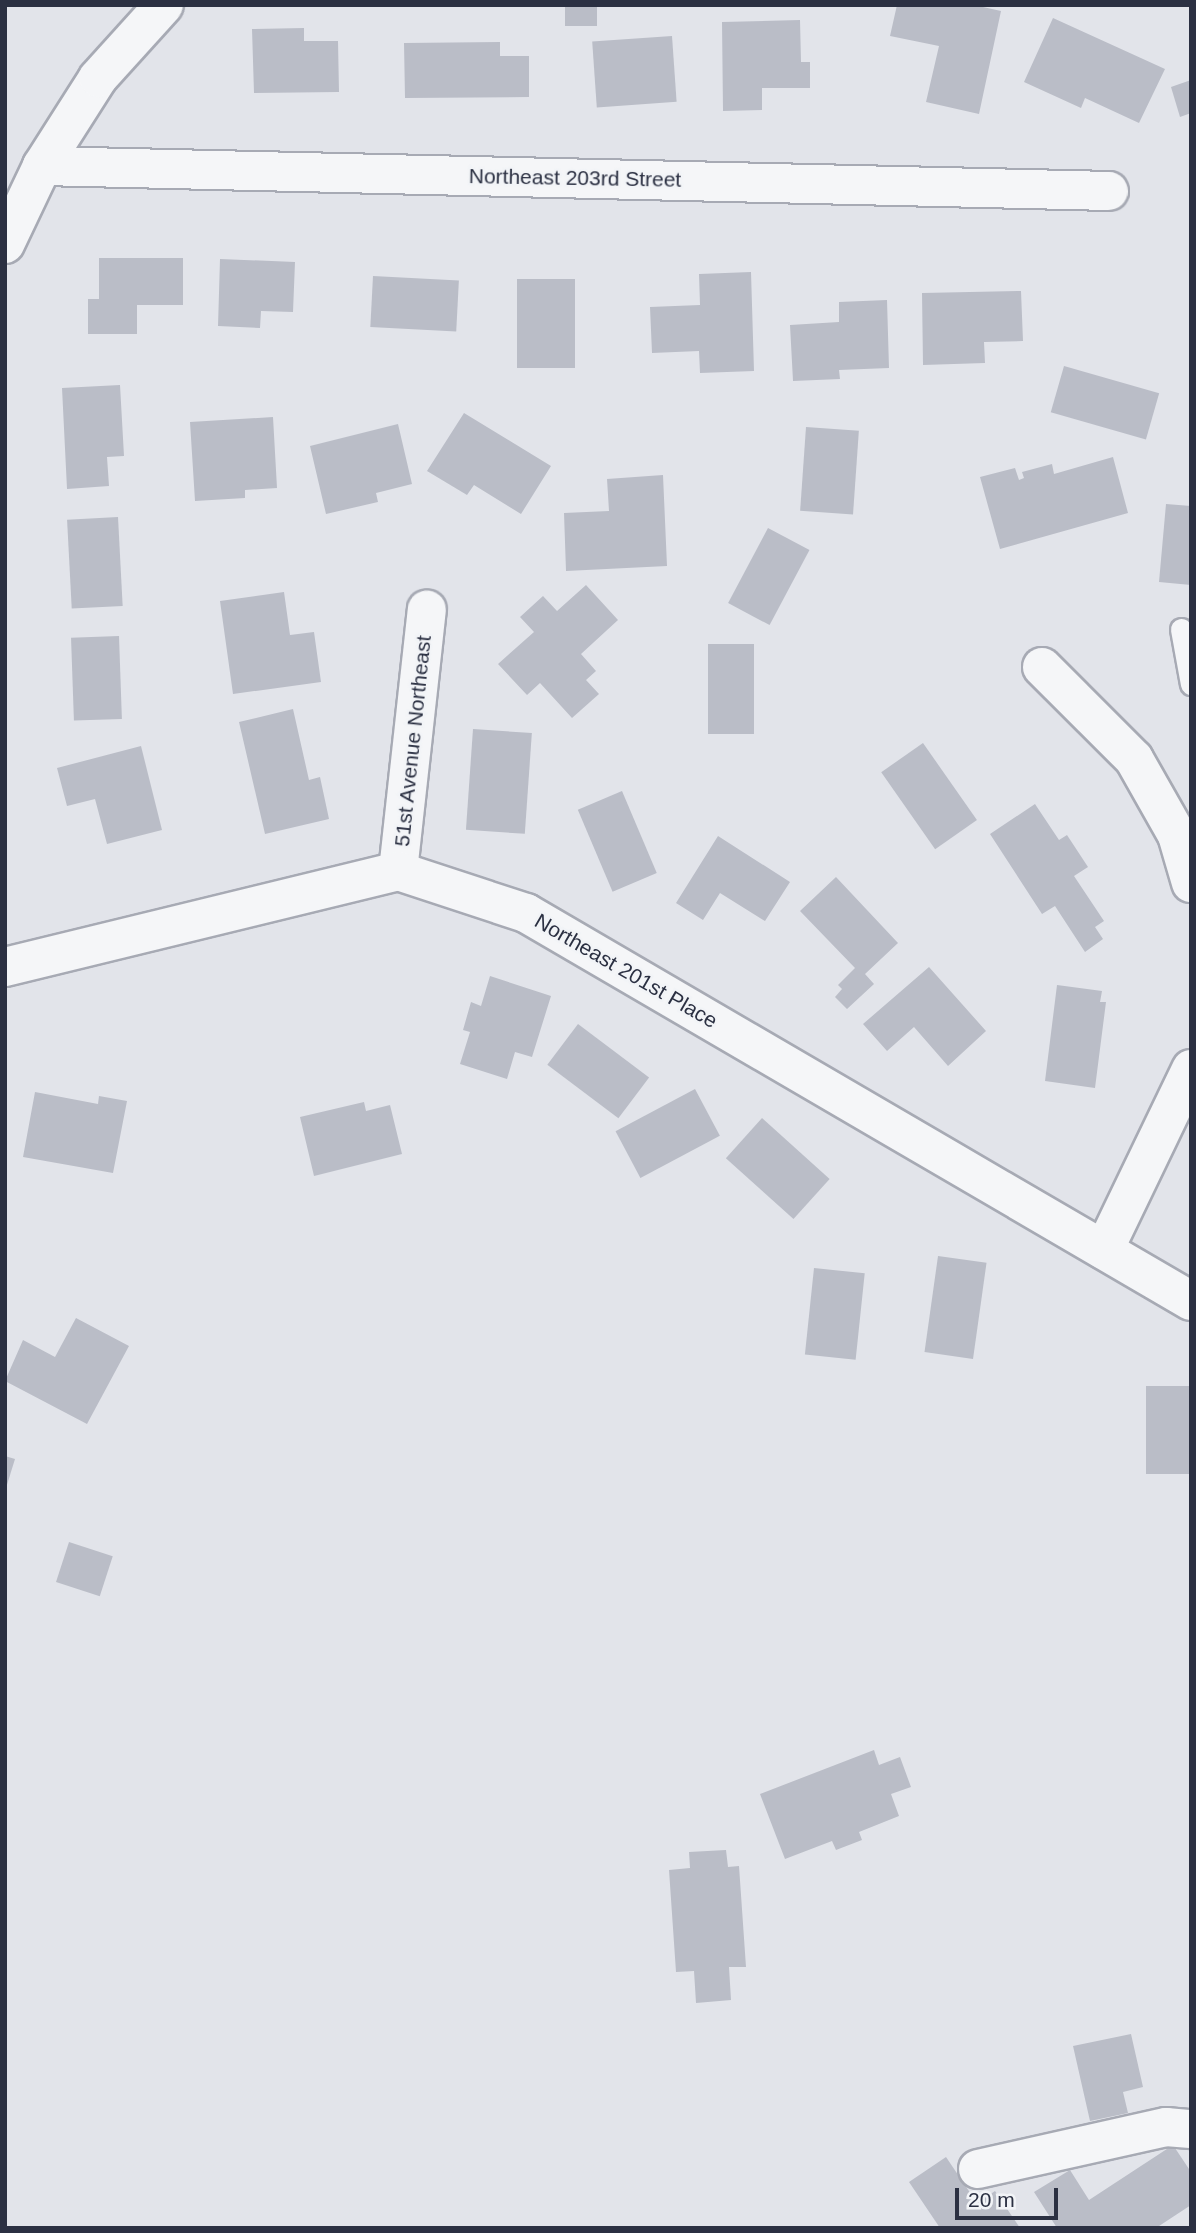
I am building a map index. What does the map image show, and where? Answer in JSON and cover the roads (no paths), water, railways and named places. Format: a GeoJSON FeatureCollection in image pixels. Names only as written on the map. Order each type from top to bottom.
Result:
{"type":"FeatureCollection","features":[{"type":"Feature","properties":{"kind":"street"},"geometry":{"type":"LineString","coordinates":[[5,244],[42,166],[99,78],[164,5]]}},
{"type":"Feature","properties":{"kind":"street","name":"Northeast 203rd Street"},"geometry":{"type":"LineString","coordinates":[[42,166],[1109,191]]}},
{"type":"Feature","properties":{"kind":"street","name":"51st Avenue Northeast"},"geometry":{"type":"LineString","coordinates":[[398,871],[427,610]]}},
{"type":"Feature","properties":{"kind":"street"},"geometry":{"type":"LineString","coordinates":[[1042,667],[1134,759],[1177,835],[1191,883]]}},
{"type":"Feature","properties":{"kind":"street"},"geometry":{"type":"LineString","coordinates":[[5,967],[398,871]]}},
{"type":"Feature","properties":{"kind":"street","name":"Northeast 201st Place"},"geometry":{"type":"LineString","coordinates":[[398,871],[526,913],[1191,1301]]}},
{"type":"Feature","properties":{"kind":"street"},"geometry":{"type":"LineString","coordinates":[[1104,1250],[1191,1069]]}},
{"type":"Feature","properties":{"kind":"street"},"geometry":{"type":"LineString","coordinates":[[978,2169],[1166,2127],[1191,2129]]}},
{"type":"Feature","properties":{"kind":"lane"},"geometry":{"type":"LineString","coordinates":[[1181,629],[1191,684]]}}]}
